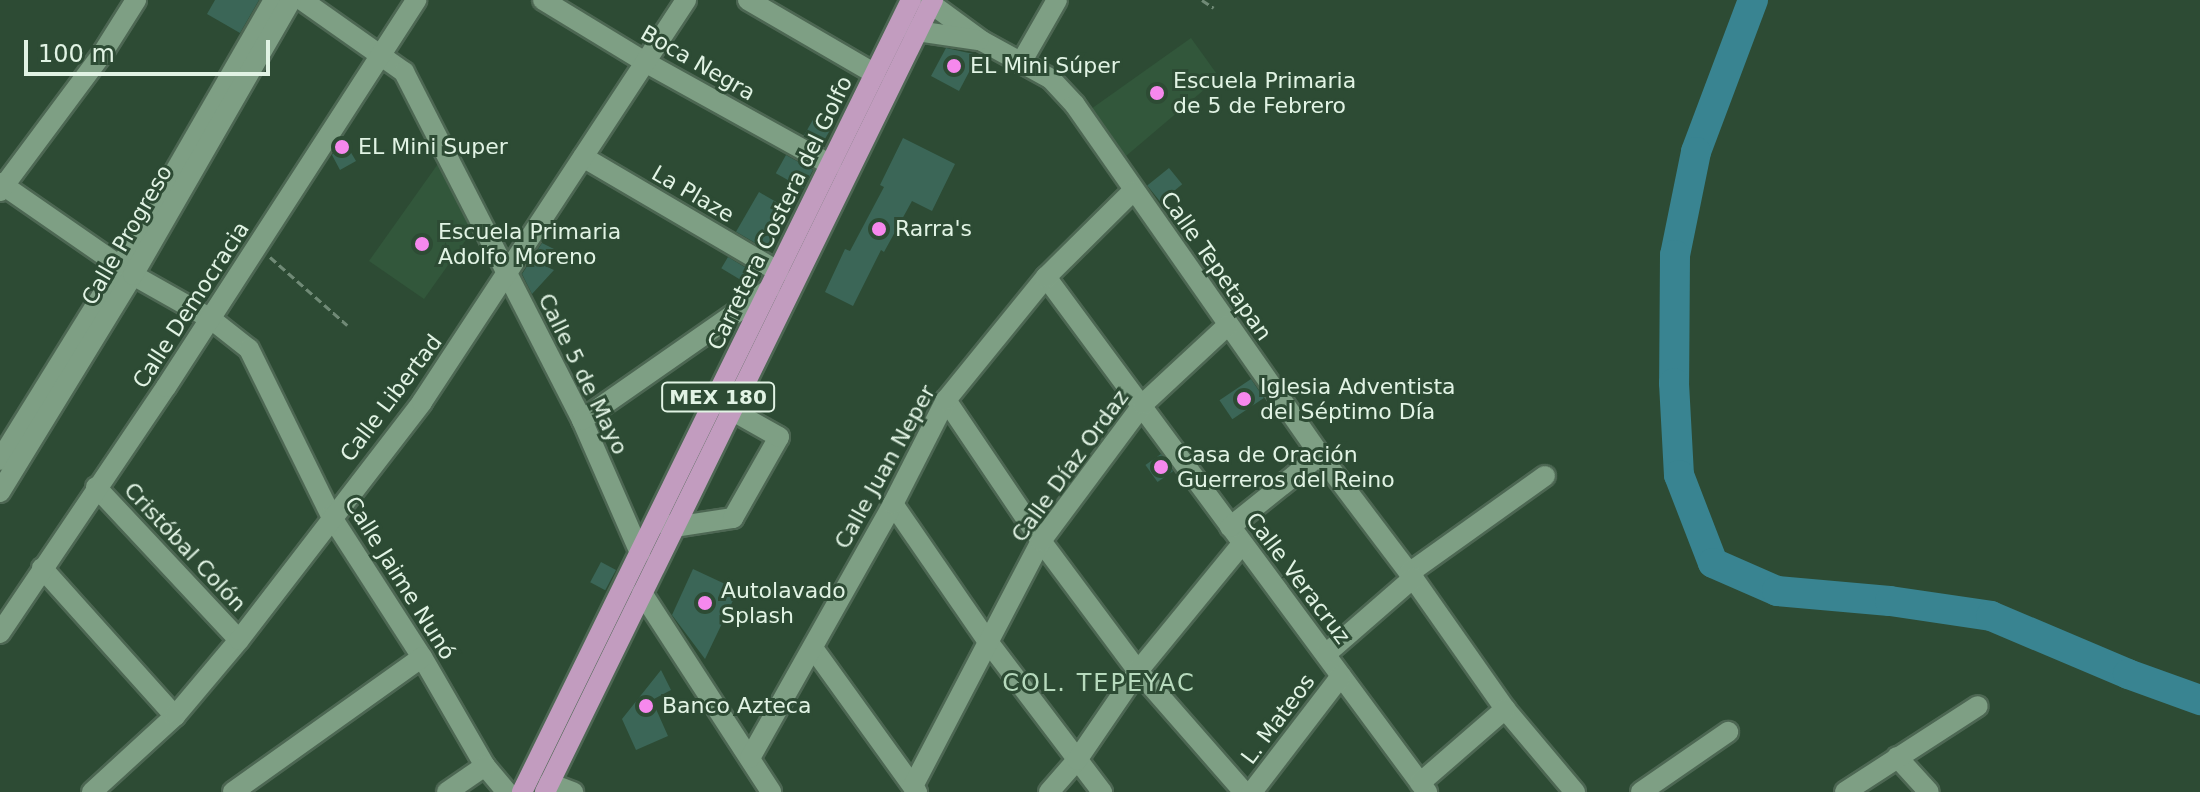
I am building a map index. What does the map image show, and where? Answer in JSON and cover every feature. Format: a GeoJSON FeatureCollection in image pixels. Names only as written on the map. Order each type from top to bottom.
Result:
{"type":"FeatureCollection","features":[{"type":"Feature","properties":{"kind":"main road","name":"Carretera Costera del Golfo"},"geometry":{"type":"LineString","coordinates":[[723,407],[775,280],[875,74],[925,1]]}},
{"type":"Feature","properties":{"kind":"main road","name":"Carretera Costera del Golfo"},"geometry":{"type":"LineString","coordinates":[[547,787],[642,593],[665,524],[908,27]]}},
{"type":"Feature","properties":{"kind":"main road","name":"Carretera Costera del Golfo"},"geometry":{"type":"LineString","coordinates":[[522,792],[640,553],[665,524]]}},
{"type":"Feature","properties":{"kind":"street"},"geometry":{"type":"LineString","coordinates":[[1,187],[102,54],[136,0]]}},
{"type":"Feature","properties":{"kind":"street","name":"Calle Progreso"},"geometry":{"type":"LineString","coordinates":[[0,492],[127,270],[274,0]]}},
{"type":"Feature","properties":{"kind":"street","name":"Calle Progreso"},"geometry":{"type":"LineString","coordinates":[[0,460],[127,270],[291,0]]}},
{"type":"Feature","properties":{"kind":"street","name":"Calle 5 de Mayo"},"geometry":{"type":"LineString","coordinates":[[302,0],[404,72],[582,420],[640,553]]}},
{"type":"Feature","properties":{"kind":"street","name":"Calle Democracia"},"geometry":{"type":"LineString","coordinates":[[0,633],[211,319],[416,0]]}},
{"type":"Feature","properties":{"kind":"street","name":"Boca Negra"},"geometry":{"type":"LineString","coordinates":[[543,0],[645,62],[831,165]]}},
{"type":"Feature","properties":{"kind":"street","name":"Calle Libertad"},"geometry":{"type":"LineString","coordinates":[[92,792],[175,716],[239,640],[331,516],[422,402],[686,0]]}},
{"type":"Feature","properties":{"kind":"street"},"geometry":{"type":"LineString","coordinates":[[748,0],[875,74]]}},
{"type":"Feature","properties":{"kind":"street","name":"Calle Tepetapan"},"geometry":{"type":"LineString","coordinates":[[925,1],[982,41],[1051,79],[1075,105],[1320,455],[1411,575],[1505,709],[1575,792]]}},
{"type":"Feature","properties":{"kind":"street"},"geometry":{"type":"LineString","coordinates":[[1022,61],[1055,1]]}},
{"type":"Feature","properties":{"kind":"street"},"geometry":{"type":"LineString","coordinates":[[908,27],[982,41]]}},
{"type":"Feature","properties":{"kind":"street","name":"La Plaze"},"geometry":{"type":"LineString","coordinates":[[583,157],[775,280]]}},
{"type":"Feature","properties":{"kind":"street","name":"Calle Jaime Nunó"},"geometry":{"type":"LineString","coordinates":[[1,187],[127,270],[211,319],[249,349],[331,516],[422,657],[485,766],[507,792]]}},
{"type":"Feature","properties":{"kind":"street","name":"Calle Juan Neper"},"geometry":{"type":"LineString","coordinates":[[750,758],[893,504],[946,400],[1046,277],[1133,191]]}},
{"type":"Feature","properties":{"kind":"street","name":"Calle Veracruz"},"geometry":{"type":"LineString","coordinates":[[1046,277],[1424,787]]}},
{"type":"Feature","properties":{"kind":"street"},"geometry":{"type":"LineString","coordinates":[[582,420],[775,280]]}},
{"type":"Feature","properties":{"kind":"street","name":"Calle Díaz Ordaz"},"geometry":{"type":"LineString","coordinates":[[915,789],[1041,541],[1143,404],[1228,325]]}},
{"type":"Feature","properties":{"kind":"street"},"geometry":{"type":"LineString","coordinates":[[946,400],[1041,541],[1138,671],[1244,792]]}},
{"type":"Feature","properties":{"kind":"street"},"geometry":{"type":"LineString","coordinates":[[665,524],[733,518],[779,437],[723,407]]}},
{"type":"Feature","properties":{"kind":"street"},"geometry":{"type":"LineString","coordinates":[[1049,792],[1077,760],[1236,536],[1320,455]]}},
{"type":"Feature","properties":{"kind":"street"},"geometry":{"type":"LineString","coordinates":[[1326,654],[1411,575],[1545,476]]}},
{"type":"Feature","properties":{"kind":"street","name":"Cristóbal Colón"},"geometry":{"type":"LineString","coordinates":[[96,487],[239,640]]}},
{"type":"Feature","properties":{"kind":"street"},"geometry":{"type":"LineString","coordinates":[[893,504],[989,643],[1102,792]]}},
{"type":"Feature","properties":{"kind":"street"},"geometry":{"type":"LineString","coordinates":[[42,568],[175,716]]}},
{"type":"Feature","properties":{"kind":"street"},"geometry":{"type":"LineString","coordinates":[[642,593],[771,792]]}},
{"type":"Feature","properties":{"kind":"street"},"geometry":{"type":"LineString","coordinates":[[813,648],[915,789]]}},
{"type":"Feature","properties":{"kind":"street"},"geometry":{"type":"LineString","coordinates":[[233,792],[422,657]]}},
{"type":"Feature","properties":{"kind":"street","name":"L. Mateos"},"geometry":{"type":"LineString","coordinates":[[1252,792],[1341,676]]}},
{"type":"Feature","properties":{"kind":"street"},"geometry":{"type":"LineString","coordinates":[[1845,792],[1978,706]]}},
{"type":"Feature","properties":{"kind":"street"},"geometry":{"type":"LineString","coordinates":[[1424,787],[1505,709]]}},
{"type":"Feature","properties":{"kind":"street"},"geometry":{"type":"LineString","coordinates":[[1641,792],[1728,732]]}},
{"type":"Feature","properties":{"kind":"street"},"geometry":{"type":"LineString","coordinates":[[1897,757],[1929,792]]}},
{"type":"Feature","properties":{"kind":"street"},"geometry":{"type":"LineString","coordinates":[[447,792],[485,766]]}},
{"type":"Feature","properties":{"kind":"street"},"geometry":{"type":"LineString","coordinates":[[547,787],[573,792]]}},
{"type":"Feature","properties":{"kind":"path"},"geometry":{"type":"LineString","coordinates":[[1202,0],[1214,8]]}},
{"type":"Feature","properties":{"kind":"path"},"geometry":{"type":"LineString","coordinates":[[258,247],[347,325]]}},
{"type":"Feature","properties":{"kind":"shaded area","name":"Escuela Primaria de 5 de Febrero"},"geometry":{"type":"Polygon","coordinates":[[[1191,38],[1219,77],[1126,156],[1091,109],[1191,38]]]}},
{"type":"Feature","properties":{"kind":"shaded area","name":"Escuela Primaria Adolfo Moreno"},"geometry":{"type":"Polygon","coordinates":[[[440,161],[475,227],[424,299],[369,261],[440,161]]]}},
{"type":"Feature","properties":{"kind":"building"},"geometry":{"type":"Polygon","coordinates":[[[215,0],[259,0],[240,33],[207,14],[215,0]]]}},
{"type":"Feature","properties":{"kind":"building","name":"EL Mini Súper"},"geometry":{"type":"Polygon","coordinates":[[[946,48],[978,55],[959,91],[931,76],[946,48]]]}},
{"type":"Feature","properties":{"kind":"building"},"geometry":{"type":"Polygon","coordinates":[[[818,111],[835,121],[821,145],[804,135],[818,111]]]}},
{"type":"Feature","properties":{"kind":"building"},"geometry":{"type":"Polygon","coordinates":[[[903,138],[955,164],[932,211],[912,201],[884,252],[881,250],[853,306],[825,292],[845,249],[850,251],[884,187],[880,185],[903,138]]]}},
{"type":"Feature","properties":{"kind":"building","name":"EL Mini Super"},"geometry":{"type":"Polygon","coordinates":[[[343,139],[356,161],[340,170],[332,155],[343,139]]]}},
{"type":"Feature","properties":{"kind":"building"},"geometry":{"type":"Polygon","coordinates":[[[786,155],[813,170],[803,188],[776,173],[786,155]]]}},
{"type":"Feature","properties":{"kind":"building"},"geometry":{"type":"Polygon","coordinates":[[[1169,168],[1182,184],[1160,202],[1147,186],[1169,168]]]}},
{"type":"Feature","properties":{"kind":"building"},"geometry":{"type":"Polygon","coordinates":[[[759,192],[790,210],[767,250],[736,232],[759,192]]]}},
{"type":"Feature","properties":{"kind":"building"},"geometry":{"type":"Polygon","coordinates":[[[542,243],[554,249],[545,266],[554,270],[532,294],[522,274],[542,243]]]}},
{"type":"Feature","properties":{"kind":"building"},"geometry":{"type":"Polygon","coordinates":[[[728,257],[756,274],[750,285],[721,268],[728,257]]]}},
{"type":"Feature","properties":{"kind":"building","name":"Iglesia Adventista del Séptimo Día"},"geometry":{"type":"Polygon","coordinates":[[[1251,379],[1264,398],[1232,419],[1219,400],[1251,379]]]}},
{"type":"Feature","properties":{"kind":"building","name":"Casa de Oración Guerreros del Reino"},"geometry":{"type":"Polygon","coordinates":[[[1161,454],[1173,471],[1157,482],[1145,465],[1161,454]]]}},
{"type":"Feature","properties":{"kind":"building"},"geometry":{"type":"Polygon","coordinates":[[[601,562],[616,570],[605,590],[590,582],[601,562]]]}},
{"type":"Feature","properties":{"kind":"building","name":"Autolavado Splash"},"geometry":{"type":"Polygon","coordinates":[[[693,569],[738,590],[705,659],[672,615],[693,569]]]}},
{"type":"Feature","properties":{"kind":"building"},"geometry":{"type":"Polygon","coordinates":[[[661,670],[671,690],[652,700],[668,736],[636,750],[622,719],[661,670]]]}},
{"type":"Feature","properties":{"kind":"waterway"},"geometry":{"type":"LineString","coordinates":[[1753,0],[1696,152],[1675,255],[1674,383],[1679,475],[1713,563],[1777,591],[1890,601],[1991,616],[2128,674],[2200,700]]}},
{"type":"Feature","properties":{"kind":"place","name":"EL Mini Súper"},"geometry":{"type":"Point","coordinates":[954,66]}},
{"type":"Feature","properties":{"kind":"place","name":"Escuela Primaria de 5 de Febrero"},"geometry":{"type":"Point","coordinates":[1157,93]}},
{"type":"Feature","properties":{"kind":"place","name":"EL Mini Super"},"geometry":{"type":"Point","coordinates":[342,147]}},
{"type":"Feature","properties":{"kind":"place","name":"Rarra's"},"geometry":{"type":"Point","coordinates":[879,229]}},
{"type":"Feature","properties":{"kind":"place","name":"Escuela Primaria Adolfo Moreno"},"geometry":{"type":"Point","coordinates":[422,244]}},
{"type":"Feature","properties":{"kind":"place","name":"Iglesia Adventista del Séptimo Día"},"geometry":{"type":"Point","coordinates":[1244,399]}},
{"type":"Feature","properties":{"kind":"place","name":"Casa de Oración Guerreros del Reino"},"geometry":{"type":"Point","coordinates":[1161,467]}},
{"type":"Feature","properties":{"kind":"place","name":"Autolavado Splash"},"geometry":{"type":"Point","coordinates":[705,603]}},
{"type":"Feature","properties":{"kind":"place","name":"Banco Azteca"},"geometry":{"type":"Point","coordinates":[646,706]}},
{"type":"Feature","properties":{"kind":"district","name":"COL. TEPEYAC"},"geometry":{"type":"Point","coordinates":[1099,684]}}]}
